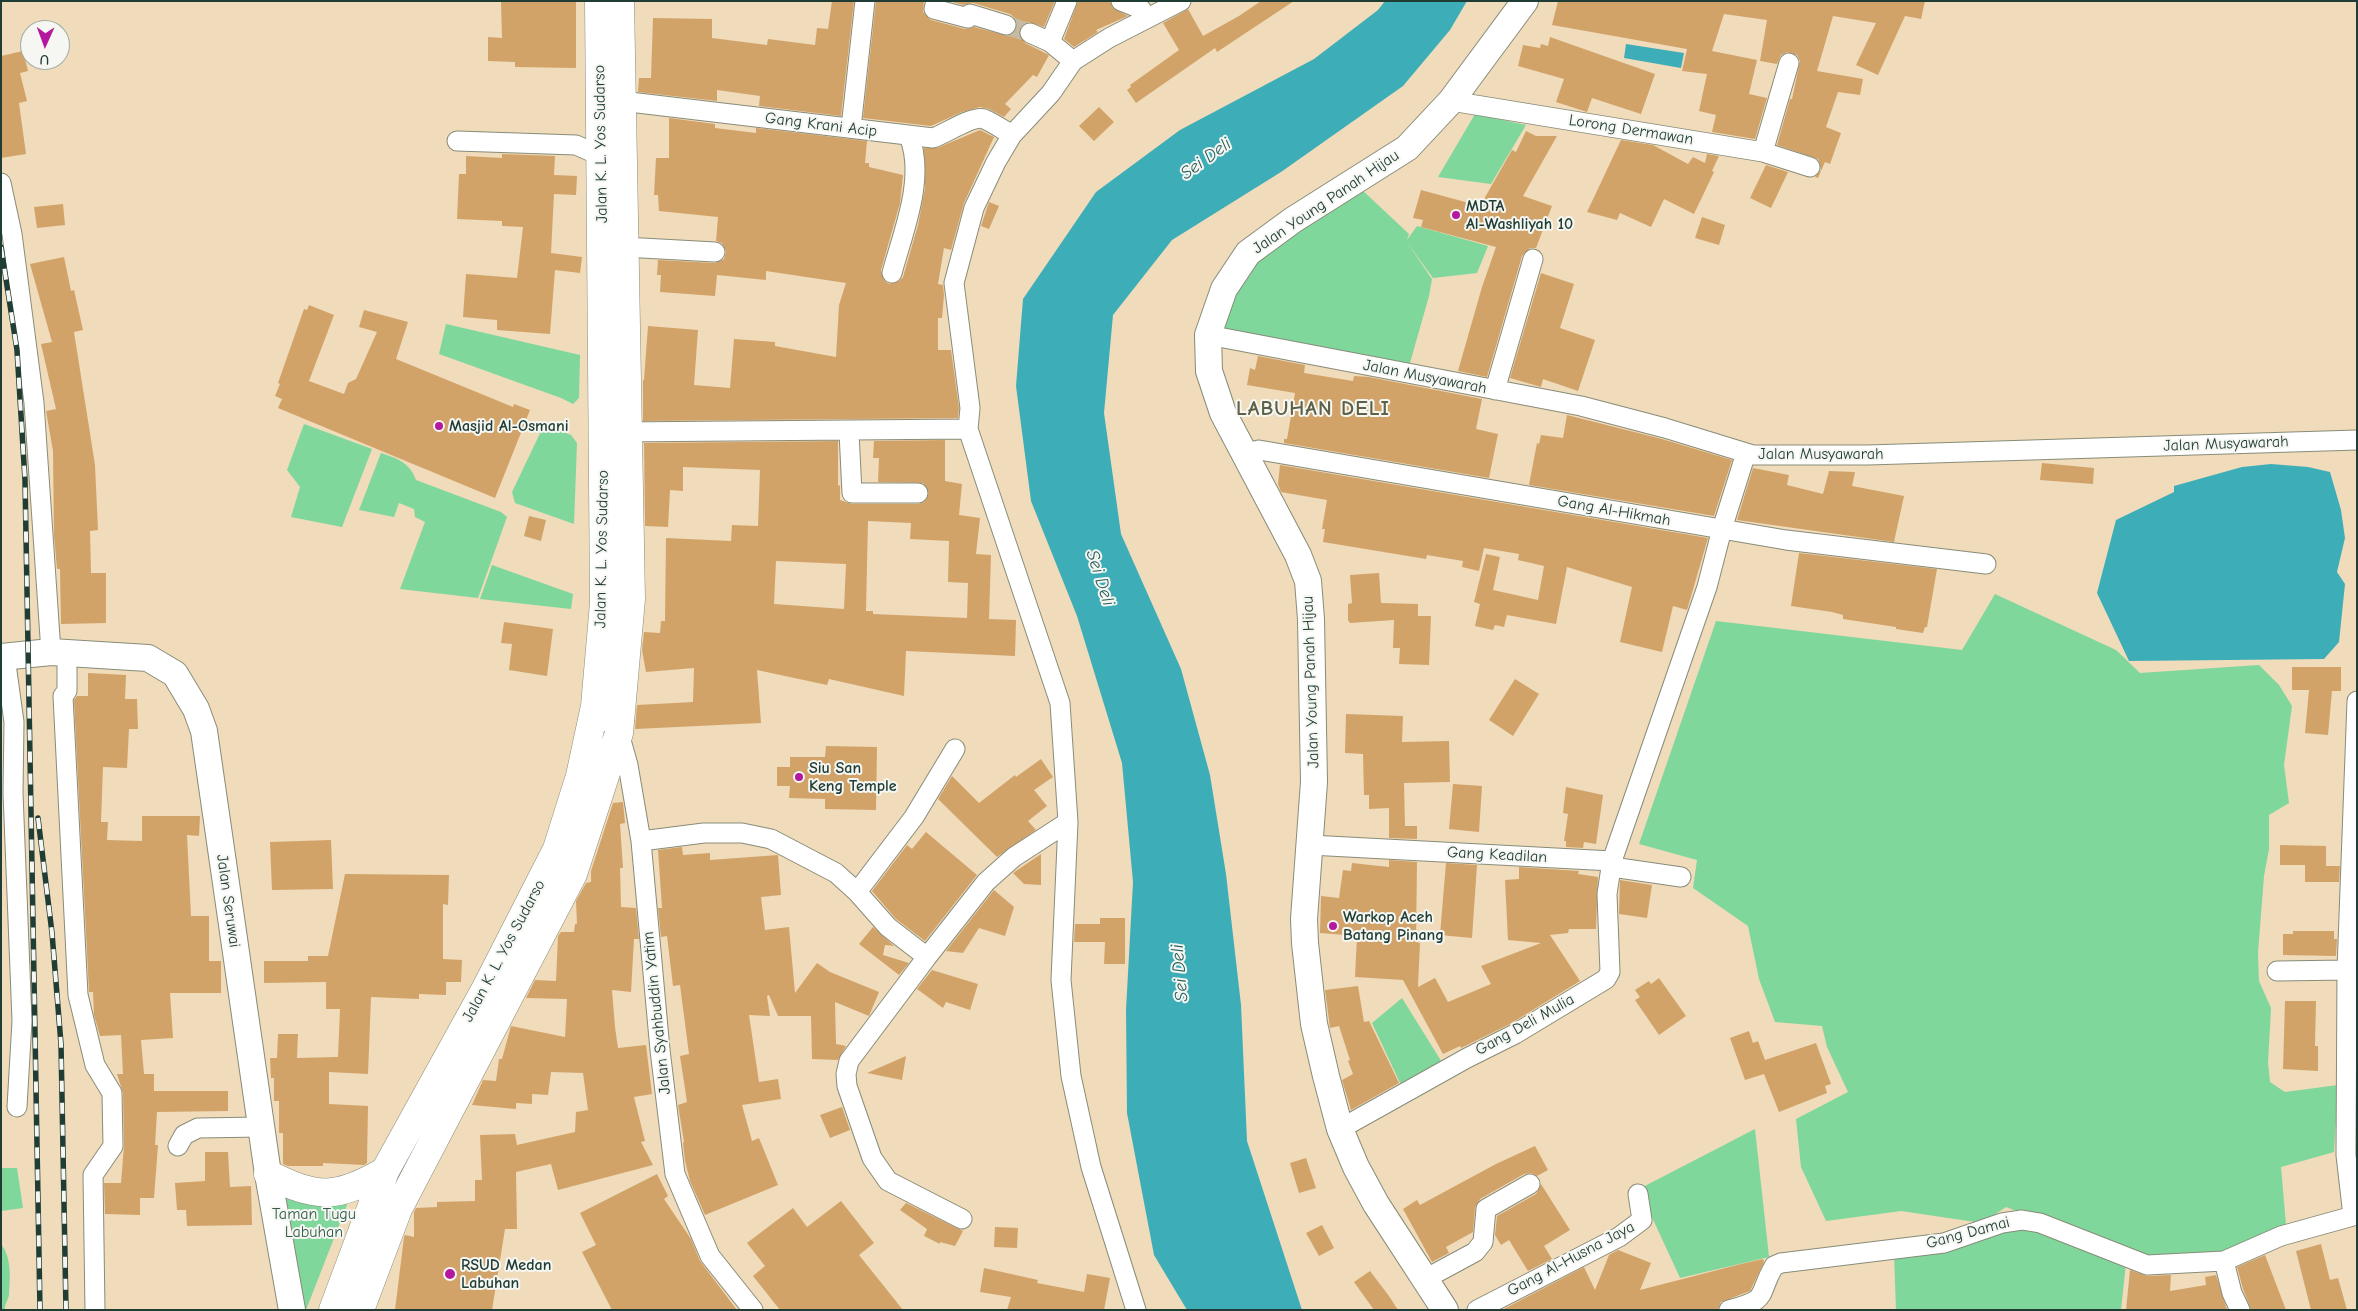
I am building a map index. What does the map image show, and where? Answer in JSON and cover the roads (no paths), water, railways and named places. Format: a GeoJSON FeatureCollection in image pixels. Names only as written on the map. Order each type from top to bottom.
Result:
{"type":"FeatureCollection","features":[{"type":"Feature","properties":{"kind":"highway","name":"Jalan K. L. Yos Sudarso"},"geometry":{"type":"LineString","coordinates":[[360,1310],[398,1209],[573,874],[619,733],[631,600],[615,432],[601,156],[599,1]]}},
{"type":"Feature","properties":{"kind":"highway","name":"Jalan K. L. Yos Sudarso"},"geometry":{"type":"LineString","coordinates":[[333,1310],[385,1171],[498,964],[557,849],[580,776],[595,706],[615,432],[624,247],[620,1]]}},
{"type":"Feature","properties":{"kind":"highway"},"geometry":{"type":"LineString","coordinates":[[268,1174],[298,1189],[331,1194],[359,1186],[385,1171]]}},
{"type":"Feature","properties":{"kind":"street"},"geometry":{"type":"LineString","coordinates":[[851,128],[865,1]]}},
{"type":"Feature","properties":{"kind":"street"},"geometry":{"type":"LineString","coordinates":[[936,1],[934,10],[968,18],[970,14],[1006,25]]}},
{"type":"Feature","properties":{"kind":"street"},"geometry":{"type":"LineString","coordinates":[[1050,42],[1068,1]]}},
{"type":"Feature","properties":{"kind":"street"},"geometry":{"type":"LineString","coordinates":[[1121,1],[1141,9],[1146,18]]}},
{"type":"Feature","properties":{"kind":"street"},"geometry":{"type":"LineString","coordinates":[[1136,1310],[1091,1167],[1071,1076],[1061,980],[1068,822],[1060,703],[968,429],[970,408],[954,283],[974,208],[1012,135],[1051,93],[1073,61],[1146,18],[1182,1]]}},
{"type":"Feature","properties":{"kind":"street","name":"Jalan Young Panah Hijau"},"geometry":{"type":"LineString","coordinates":[[1445,1310],[1376,1204],[1356,1167],[1340,1129],[1314,1024],[1304,919],[1313,814],[1314,746],[1311,619],[1308,581],[1298,554],[1222,413],[1209,371],[1208,335],[1224,289],[1248,253],[1293,220],[1406,148],[1451,101],[1525,1]]}},
{"type":"Feature","properties":{"kind":"street"},"geometry":{"type":"LineString","coordinates":[[1030,34],[1050,42],[1073,61]]}},
{"type":"Feature","properties":{"kind":"street"},"geometry":{"type":"LineString","coordinates":[[1763,152],[1789,63]]}},
{"type":"Feature","properties":{"kind":"street","name":"Gang Krani Acip"},"geometry":{"type":"LineString","coordinates":[[621,101],[933,138],[946,134],[973,119],[982,118],[1012,135]]}},
{"type":"Feature","properties":{"kind":"street","name":"Lorong Dermawan"},"geometry":{"type":"LineString","coordinates":[[1451,101],[1763,152],[1810,167]]}},
{"type":"Feature","properties":{"kind":"street"},"geometry":{"type":"LineString","coordinates":[[892,273],[915,178],[914,148],[910,136]]}},
{"type":"Feature","properties":{"kind":"street"},"geometry":{"type":"LineString","coordinates":[[458,140],[576,145],[601,156]]}},
{"type":"Feature","properties":{"kind":"street"},"geometry":{"type":"LineString","coordinates":[[1,183],[12,234],[34,403],[59,652],[67,691],[63,696],[65,752],[71,832],[78,995],[95,1065],[112,1093],[113,1146],[93,1175],[95,1310]]}},
{"type":"Feature","properties":{"kind":"street"},"geometry":{"type":"LineString","coordinates":[[624,247],[715,252]]}},
{"type":"Feature","properties":{"kind":"street"},"geometry":{"type":"LineString","coordinates":[[1495,390],[1533,259]]}},
{"type":"Feature","properties":{"kind":"street","name":"Jalan Musyawarah"},"geometry":{"type":"LineString","coordinates":[[1208,335],[1623,416],[1746,453],[1776,456],[1868,455],[2357,440]]}},
{"type":"Feature","properties":{"kind":"street"},"geometry":{"type":"LineString","coordinates":[[615,432],[849,432],[968,429]]}},
{"type":"Feature","properties":{"kind":"street"},"geometry":{"type":"LineString","coordinates":[[849,432],[852,493],[918,493]]}},
{"type":"Feature","properties":{"kind":"street","name":"Gang Al-Hikmah"},"geometry":{"type":"LineString","coordinates":[[1243,454],[1258,450],[1722,530],[1786,540],[1986,564]]}},
{"type":"Feature","properties":{"kind":"street"},"geometry":{"type":"LineString","coordinates":[[1612,861],[1707,587],[1722,530],[1746,453]]}},
{"type":"Feature","properties":{"kind":"street","name":"Jalan Seruwai"},"geometry":{"type":"LineString","coordinates":[[3,657],[59,652],[148,658],[175,674],[196,709],[204,730],[268,1174],[292,1310]]}},
{"type":"Feature","properties":{"kind":"street"},"geometry":{"type":"LineString","coordinates":[[3,657],[14,722],[13,793],[22,1021],[17,1107]]}},
{"type":"Feature","properties":{"kind":"street"},"geometry":{"type":"LineString","coordinates":[[2240,1310],[2232,1293],[2224,1261],[2281,1236],[2353,1216],[2346,1155],[2347,970],[2357,701]]}},
{"type":"Feature","properties":{"kind":"street","name":"Jalan Syahbuddin Yatim"},"geometry":{"type":"LineString","coordinates":[[595,706],[619,733],[628,765],[641,841],[660,1050],[675,1174],[710,1256],[753,1310]]}},
{"type":"Feature","properties":{"kind":"street"},"geometry":{"type":"LineString","coordinates":[[857,892],[914,817],[955,749]]}},
{"type":"Feature","properties":{"kind":"street"},"geometry":{"type":"LineString","coordinates":[[962,1219],[888,1181],[872,1158],[848,1086],[846,1074],[849,1061],[957,916],[986,882],[1014,857],[1068,822]]}},
{"type":"Feature","properties":{"kind":"street"},"geometry":{"type":"LineString","coordinates":[[641,841],[704,833],[742,833],[771,838],[836,873],[857,892],[888,927],[927,957]]}},
{"type":"Feature","properties":{"kind":"street","name":"Gang Keadilan"},"geometry":{"type":"LineString","coordinates":[[1310,845],[1612,861],[1619,868],[1681,877]]}},
{"type":"Feature","properties":{"kind":"street","name":"Gang Deli Mulia"},"geometry":{"type":"LineString","coordinates":[[1340,1129],[1451,1066],[1515,1034],[1606,979],[1610,972],[1607,894],[1612,861]]}},
{"type":"Feature","properties":{"kind":"street"},"geometry":{"type":"LineString","coordinates":[[2277,971],[2347,970]]}},
{"type":"Feature","properties":{"kind":"street"},"geometry":{"type":"LineString","coordinates":[[178,1146],[184,1135],[198,1128],[262,1127]]}},
{"type":"Feature","properties":{"kind":"street"},"geometry":{"type":"LineString","coordinates":[[1425,1279],[1474,1252],[1483,1242],[1486,1209],[1530,1184]]}},
{"type":"Feature","properties":{"kind":"street","name":"Gang Al-Husna Jaya"},"geometry":{"type":"LineString","coordinates":[[1476,1310],[1618,1237],[1642,1220],[1638,1194]]}},
{"type":"Feature","properties":{"kind":"street","name":"Gang Damai"},"geometry":{"type":"LineString","coordinates":[[1729,1310],[1759,1300],[1763,1295],[1774,1266],[1781,1263],[1944,1243],[2012,1220],[2040,1223],[2147,1265],[2224,1261]]}},
{"type":"Feature","properties":{"kind":"water","name":"Sei Deli"},"geometry":{"type":"Polygon","coordinates":[[[1385,1],[1467,1],[1450,30],[1403,86],[1281,172],[1172,240],[1113,315],[1104,413],[1121,534],[1181,669],[1210,775],[1226,874],[1241,1005],[1247,1141],[1302,1310],[1187,1310],[1154,1255],[1127,1113],[1126,1010],[1133,882],[1122,763],[1077,616],[1031,501],[1016,386],[1023,299],[1096,192],[1180,130],[1314,59],[1378,10],[1385,1]]]}},
{"type":"Feature","properties":{"kind":"water"},"geometry":{"type":"Polygon","coordinates":[[[1626,44],[1684,53],[1681,68],[1624,58],[1626,44]]]}},
{"type":"Feature","properties":{"kind":"water"},"geometry":{"type":"Polygon","coordinates":[[[2271,464],[2308,467],[2330,472],[2341,510],[2345,538],[2337,572],[2345,584],[2339,642],[2324,659],[2129,661],[2097,593],[2116,520],[2174,492],[2174,486],[2242,467],[2271,464]]]}},
{"type":"Feature","properties":{"kind":"tunnel"},"geometry":{"type":"LineString","coordinates":[[1006,25],[1030,33]]}},
{"type":"Feature","properties":{"kind":"railway"},"geometry":{"type":"LineString","coordinates":[[1,247],[17,350],[25,480],[40,1310]]}},
{"type":"Feature","properties":{"kind":"railway"},"geometry":{"type":"LineString","coordinates":[[38,818],[52,933],[61,1044],[66,1310]]}},
{"type":"Feature","properties":{"kind":"place","name":"MDTA Al-Washliyah 10"},"geometry":{"type":"Point","coordinates":[1456,215]}},
{"type":"Feature","properties":{"kind":"place","name":"Masjid Al-Osmani"},"geometry":{"type":"Point","coordinates":[439,426]}},
{"type":"Feature","properties":{"kind":"place","name":"Siu San Keng Temple"},"geometry":{"type":"Point","coordinates":[799,777]}},
{"type":"Feature","properties":{"kind":"place","name":"Warkop Aceh Batang Pinang"},"geometry":{"type":"Point","coordinates":[1333,926]}},
{"type":"Feature","properties":{"kind":"place","name":"RSUD Medan Labuhan"},"geometry":{"type":"Point","coordinates":[450,1274]}},
{"type":"Feature","properties":{"kind":"district","name":"LABUHAN DELI"},"geometry":{"type":"Point","coordinates":[1313,409]}},
{"type":"Feature","properties":{"kind":"park label","name":"Taman Tugu Labuhan"},"geometry":{"type":"Point","coordinates":[314,1223]}}]}
